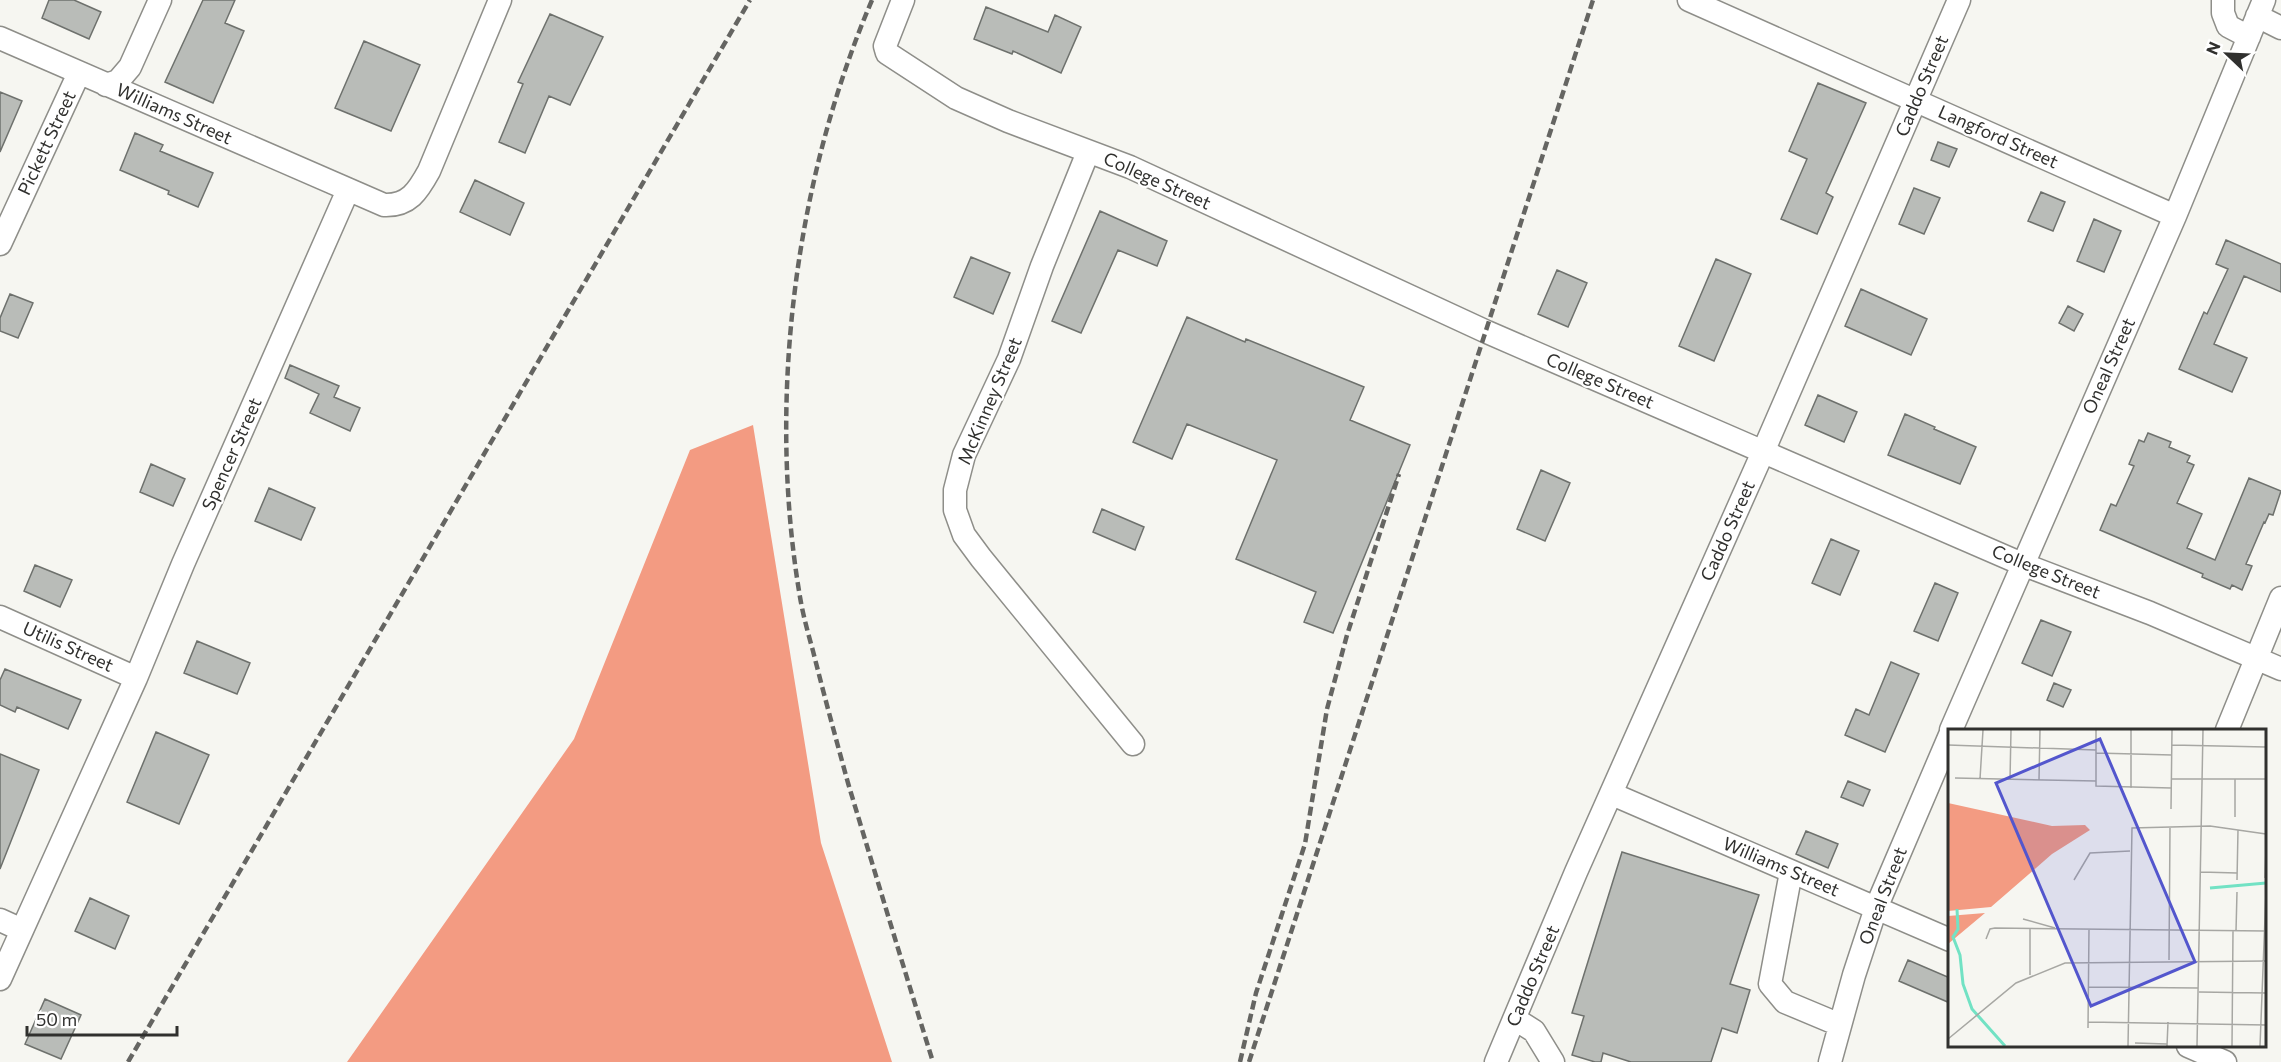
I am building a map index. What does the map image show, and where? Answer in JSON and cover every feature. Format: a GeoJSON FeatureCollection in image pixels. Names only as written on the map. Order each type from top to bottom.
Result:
{"type":"FeatureCollection","features":[{"type":"Feature","properties":{"kind":"street"},"geometry":{"type":"LineString","coordinates":[[106,85],[118,81],[130,67],[160,0]]}},
{"type":"Feature","properties":{"kind":"street"},"geometry":{"type":"LineString","coordinates":[[348,190],[384,205],[398,206],[410,198],[421,185],[429,171],[500,0]]}},
{"type":"Feature","properties":{"kind":"street","name":"College Street"},"geometry":{"type":"LineString","coordinates":[[903,0],[885,46],[887,53],[956,98],[1130,167],[1487,332],[2022,564],[2281,669]]}},
{"type":"Feature","properties":{"kind":"street","name":"Langford Street"},"geometry":{"type":"LineString","coordinates":[[1689,0],[2175,216]]}},
{"type":"Feature","properties":{"kind":"street","name":"Caddo Street"},"geometry":{"type":"LineString","coordinates":[[1496,1058],[1959,0]]}},
{"type":"Feature","properties":{"kind":"street"},"geometry":{"type":"LineString","coordinates":[[2223,0],[2223,14],[2228,26],[2257,18],[2281,28]]}},
{"type":"Feature","properties":{"kind":"street","name":"Oneal Street"},"geometry":{"type":"LineString","coordinates":[[1951,729],[2175,216],[2257,18]]}},
{"type":"Feature","properties":{"kind":"street","name":"Williams Street"},"geometry":{"type":"LineString","coordinates":[[0,38],[348,190]]}},
{"type":"Feature","properties":{"kind":"street","name":"Pickett Street"},"geometry":{"type":"LineString","coordinates":[[0,244],[79,74]]}},
{"type":"Feature","properties":{"kind":"street","name":"McKinney Street"},"geometry":{"type":"LineString","coordinates":[[1088,152],[1042,266],[1009,359],[964,455],[955,490],[955,510],[964,536],[1133,744]]}},
{"type":"Feature","properties":{"kind":"street","name":"Spencer Street"},"geometry":{"type":"LineString","coordinates":[[0,979],[136,678],[183,564],[348,190]]}},
{"type":"Feature","properties":{"kind":"street"},"geometry":{"type":"LineString","coordinates":[[2227,729],[2281,598]]}},
{"type":"Feature","properties":{"kind":"street","name":"Utilis Street"},"geometry":{"type":"LineString","coordinates":[[0,617],[136,678]]}},
{"type":"Feature","properties":{"kind":"street","name":"Oneal Street"},"geometry":{"type":"LineString","coordinates":[[1830,1062],[1854,975],[1876,908],[1948,740]]}},
{"type":"Feature","properties":{"kind":"street","name":"Williams Street"},"geometry":{"type":"LineString","coordinates":[[1612,794],[1948,939]]}},
{"type":"Feature","properties":{"kind":"street"},"geometry":{"type":"LineString","coordinates":[[1791,872],[1770,984],[1785,1002],[1840,1025]]}},
{"type":"Feature","properties":{"kind":"street"},"geometry":{"type":"LineString","coordinates":[[0,920],[22,930]]}},
{"type":"Feature","properties":{"kind":"street"},"geometry":{"type":"LineString","coordinates":[[1515,1019],[1534,1031],[1553,1062]]}},
{"type":"Feature","properties":{"kind":"street"},"geometry":{"type":"LineString","coordinates":[[2190,1047],[2225,1062]]}},
{"type":"Feature","properties":{"kind":"shaded area"},"geometry":{"type":"Polygon","coordinates":[[[753,425],[821,843],[892,1062],[347,1062],[574,739],[690,450],[753,425]]]}},
{"type":"Feature","properties":{"kind":"building"},"geometry":{"type":"Polygon","coordinates":[[[49,0],[74,0],[101,12],[89,39],[42,18],[49,0]]]}},
{"type":"Feature","properties":{"kind":"building"},"geometry":{"type":"Polygon","coordinates":[[[203,0],[235,0],[225,23],[244,31],[213,103],[165,82],[203,0]]]}},
{"type":"Feature","properties":{"kind":"building"},"geometry":{"type":"Polygon","coordinates":[[[986,7],[1048,32],[1055,15],[1081,27],[1061,73],[1013,51],[1012,54],[974,39],[986,7]]]}},
{"type":"Feature","properties":{"kind":"building"},"geometry":{"type":"Polygon","coordinates":[[[550,14],[603,37],[570,105],[549,96],[525,153],[499,142],[523,84],[518,82],[550,14]]]}},
{"type":"Feature","properties":{"kind":"building"},"geometry":{"type":"Polygon","coordinates":[[[364,41],[420,65],[391,131],[335,108],[364,41]]]}},
{"type":"Feature","properties":{"kind":"building"},"geometry":{"type":"Polygon","coordinates":[[[1818,83],[1866,103],[1826,193],[1833,197],[1817,234],[1781,219],[1807,159],[1789,151],[1818,83]]]}},
{"type":"Feature","properties":{"kind":"building"},"geometry":{"type":"Polygon","coordinates":[[[0,92],[22,101],[0,152],[0,92]]]}},
{"type":"Feature","properties":{"kind":"building"},"geometry":{"type":"Polygon","coordinates":[[[135,133],[163,145],[160,151],[213,173],[198,207],[168,194],[169,191],[120,170],[135,133]]]}},
{"type":"Feature","properties":{"kind":"building"},"geometry":{"type":"Polygon","coordinates":[[[1938,142],[1957,149],[1949,167],[1931,160],[1938,142]]]}},
{"type":"Feature","properties":{"kind":"building"},"geometry":{"type":"Polygon","coordinates":[[[475,180],[524,203],[510,235],[460,212],[475,180]]]}},
{"type":"Feature","properties":{"kind":"building"},"geometry":{"type":"Polygon","coordinates":[[[1914,188],[1940,198],[1924,234],[1899,224],[1914,188]]]}},
{"type":"Feature","properties":{"kind":"building"},"geometry":{"type":"Polygon","coordinates":[[[2041,192],[2065,202],[2053,231],[2028,221],[2041,192]]]}},
{"type":"Feature","properties":{"kind":"building"},"geometry":{"type":"Polygon","coordinates":[[[1100,211],[1167,241],[1157,266],[1118,250],[1081,333],[1052,321],[1100,211]]]}},
{"type":"Feature","properties":{"kind":"building"},"geometry":{"type":"Polygon","coordinates":[[[2094,219],[2121,231],[2104,272],[2077,261],[2094,219]]]}},
{"type":"Feature","properties":{"kind":"building"},"geometry":{"type":"Polygon","coordinates":[[[2226,240],[2281,264],[2281,292],[2244,276],[2214,344],[2247,358],[2232,392],[2179,369],[2204,312],[2207,314],[2228,269],[2216,264],[2226,240]]]}},
{"type":"Feature","properties":{"kind":"building"},"geometry":{"type":"Polygon","coordinates":[[[971,257],[1010,273],[993,314],[954,297],[971,257]]]}},
{"type":"Feature","properties":{"kind":"building"},"geometry":{"type":"Polygon","coordinates":[[[1716,259],[1751,274],[1714,361],[1679,346],[1716,259]]]}},
{"type":"Feature","properties":{"kind":"building"},"geometry":{"type":"Polygon","coordinates":[[[1557,270],[1587,283],[1568,327],[1538,314],[1557,270]]]}},
{"type":"Feature","properties":{"kind":"building"},"geometry":{"type":"Polygon","coordinates":[[[1861,289],[1927,319],[1911,355],[1845,326],[1861,289]]]}},
{"type":"Feature","properties":{"kind":"building"},"geometry":{"type":"Polygon","coordinates":[[[10,294],[33,303],[18,338],[0,331],[0,318],[10,294]]]}},
{"type":"Feature","properties":{"kind":"building"},"geometry":{"type":"Polygon","coordinates":[[[2068,306],[2083,314],[2074,331],[2059,323],[2068,306]]]}},
{"type":"Feature","properties":{"kind":"building"},"geometry":{"type":"Polygon","coordinates":[[[1187,317],[1245,342],[1246,339],[1364,387],[1350,420],[1410,445],[1333,633],[1304,622],[1316,592],[1236,559],[1277,460],[1187,424],[1172,459],[1133,442],[1187,317]]]}},
{"type":"Feature","properties":{"kind":"building"},"geometry":{"type":"Polygon","coordinates":[[[290,365],[339,386],[334,397],[360,408],[350,431],[310,413],[319,394],[285,378],[290,365]]]}},
{"type":"Feature","properties":{"kind":"building"},"geometry":{"type":"Polygon","coordinates":[[[1818,395],[1857,412],[1844,442],[1805,425],[1818,395]]]}},
{"type":"Feature","properties":{"kind":"building"},"geometry":{"type":"Polygon","coordinates":[[[1905,414],[1976,447],[1960,484],[1888,455],[1905,414]]]}},
{"type":"Feature","properties":{"kind":"building"},"geometry":{"type":"Polygon","coordinates":[[[2148,433],[2171,442],[2169,447],[2190,456],[2187,462],[2194,465],[2177,503],[2202,514],[2187,548],[2215,560],[2249,478],[2281,491],[2273,515],[2269,514],[2264,522],[2246,564],[2252,566],[2242,590],[2232,585],[2230,589],[2202,577],[2203,574],[2100,530],[2111,504],[2116,506],[2134,466],[2129,464],[2139,440],[2144,442],[2148,433]]]}},
{"type":"Feature","properties":{"kind":"building"},"geometry":{"type":"Polygon","coordinates":[[[151,464],[185,479],[173,506],[140,492],[151,464]]]}},
{"type":"Feature","properties":{"kind":"building"},"geometry":{"type":"Polygon","coordinates":[[[1541,470],[1570,483],[1545,541],[1517,529],[1541,470]]]}},
{"type":"Feature","properties":{"kind":"building"},"geometry":{"type":"Polygon","coordinates":[[[269,488],[315,508],[301,540],[255,521],[269,488]]]}},
{"type":"Feature","properties":{"kind":"building"},"geometry":{"type":"Polygon","coordinates":[[[1102,509],[1144,527],[1135,550],[1093,532],[1102,509]]]}},
{"type":"Feature","properties":{"kind":"building"},"geometry":{"type":"Polygon","coordinates":[[[1831,539],[1859,551],[1840,595],[1812,583],[1831,539]]]}},
{"type":"Feature","properties":{"kind":"building"},"geometry":{"type":"Polygon","coordinates":[[[35,565],[72,580],[60,607],[24,591],[35,565]]]}},
{"type":"Feature","properties":{"kind":"building"},"geometry":{"type":"Polygon","coordinates":[[[1935,583],[1958,593],[1938,641],[1914,631],[1935,583]]]}},
{"type":"Feature","properties":{"kind":"building"},"geometry":{"type":"Polygon","coordinates":[[[2041,620],[2071,632],[2052,676],[2022,663],[2041,620]]]}},
{"type":"Feature","properties":{"kind":"building"},"geometry":{"type":"Polygon","coordinates":[[[197,641],[250,663],[237,694],[184,673],[197,641]]]}},
{"type":"Feature","properties":{"kind":"building"},"geometry":{"type":"Polygon","coordinates":[[[1891,662],[1919,674],[1885,752],[1845,735],[1856,709],[1869,715],[1891,662]]]}},
{"type":"Feature","properties":{"kind":"building"},"geometry":{"type":"Polygon","coordinates":[[[5,669],[81,700],[68,729],[17,707],[15,712],[0,705],[0,680],[5,669]]]}},
{"type":"Feature","properties":{"kind":"building"},"geometry":{"type":"Polygon","coordinates":[[[2054,683],[2071,690],[2063,707],[2047,700],[2054,683]]]}},
{"type":"Feature","properties":{"kind":"building"},"geometry":{"type":"Polygon","coordinates":[[[156,732],[209,755],[179,824],[127,802],[156,732]]]}},
{"type":"Feature","properties":{"kind":"building"},"geometry":{"type":"Polygon","coordinates":[[[0,754],[39,770],[0,869],[0,754]]]}},
{"type":"Feature","properties":{"kind":"building"},"geometry":{"type":"Polygon","coordinates":[[[1848,781],[1870,790],[1863,806],[1841,797],[1848,781]]]}},
{"type":"Feature","properties":{"kind":"building"},"geometry":{"type":"Polygon","coordinates":[[[1806,831],[1838,844],[1828,868],[1796,854],[1806,831]]]}},
{"type":"Feature","properties":{"kind":"building"},"geometry":{"type":"Polygon","coordinates":[[[1622,852],[1759,895],[1730,984],[1750,990],[1737,1033],[1722,1028],[1711,1062],[1631,1062],[1603,1053],[1601,1062],[1595,1062],[1572,1055],[1584,1016],[1572,1013],[1622,852]]]}},
{"type":"Feature","properties":{"kind":"building"},"geometry":{"type":"Polygon","coordinates":[[[90,898],[129,916],[115,949],[75,931],[90,898]]]}},
{"type":"Feature","properties":{"kind":"building"},"geometry":{"type":"Polygon","coordinates":[[[1908,960],[1948,977],[1948,1002],[1899,981],[1908,960]]]}},
{"type":"Feature","properties":{"kind":"building"},"geometry":{"type":"Polygon","coordinates":[[[45,999],[81,1015],[61,1059],[25,1044],[45,999]]]}},
{"type":"Feature","properties":{"kind":"railway"},"geometry":{"type":"LineString","coordinates":[[128,1062],[750,0]]}},
{"type":"Feature","properties":{"kind":"railway"},"geometry":{"type":"LineString","coordinates":[[872,0],[845,70],[823,143],[806,218],[794,294],[788,371],[786,447],[790,523],[801,604],[848,783],[933,1062]]}},
{"type":"Feature","properties":{"kind":"railway"},"geometry":{"type":"LineString","coordinates":[[1249,1062],[1593,0]]}},
{"type":"Feature","properties":{"kind":"railway"},"geometry":{"type":"LineString","coordinates":[[1240,1062],[1256,993],[1305,844],[1327,709],[1347,635],[1399,474]]}}]}
